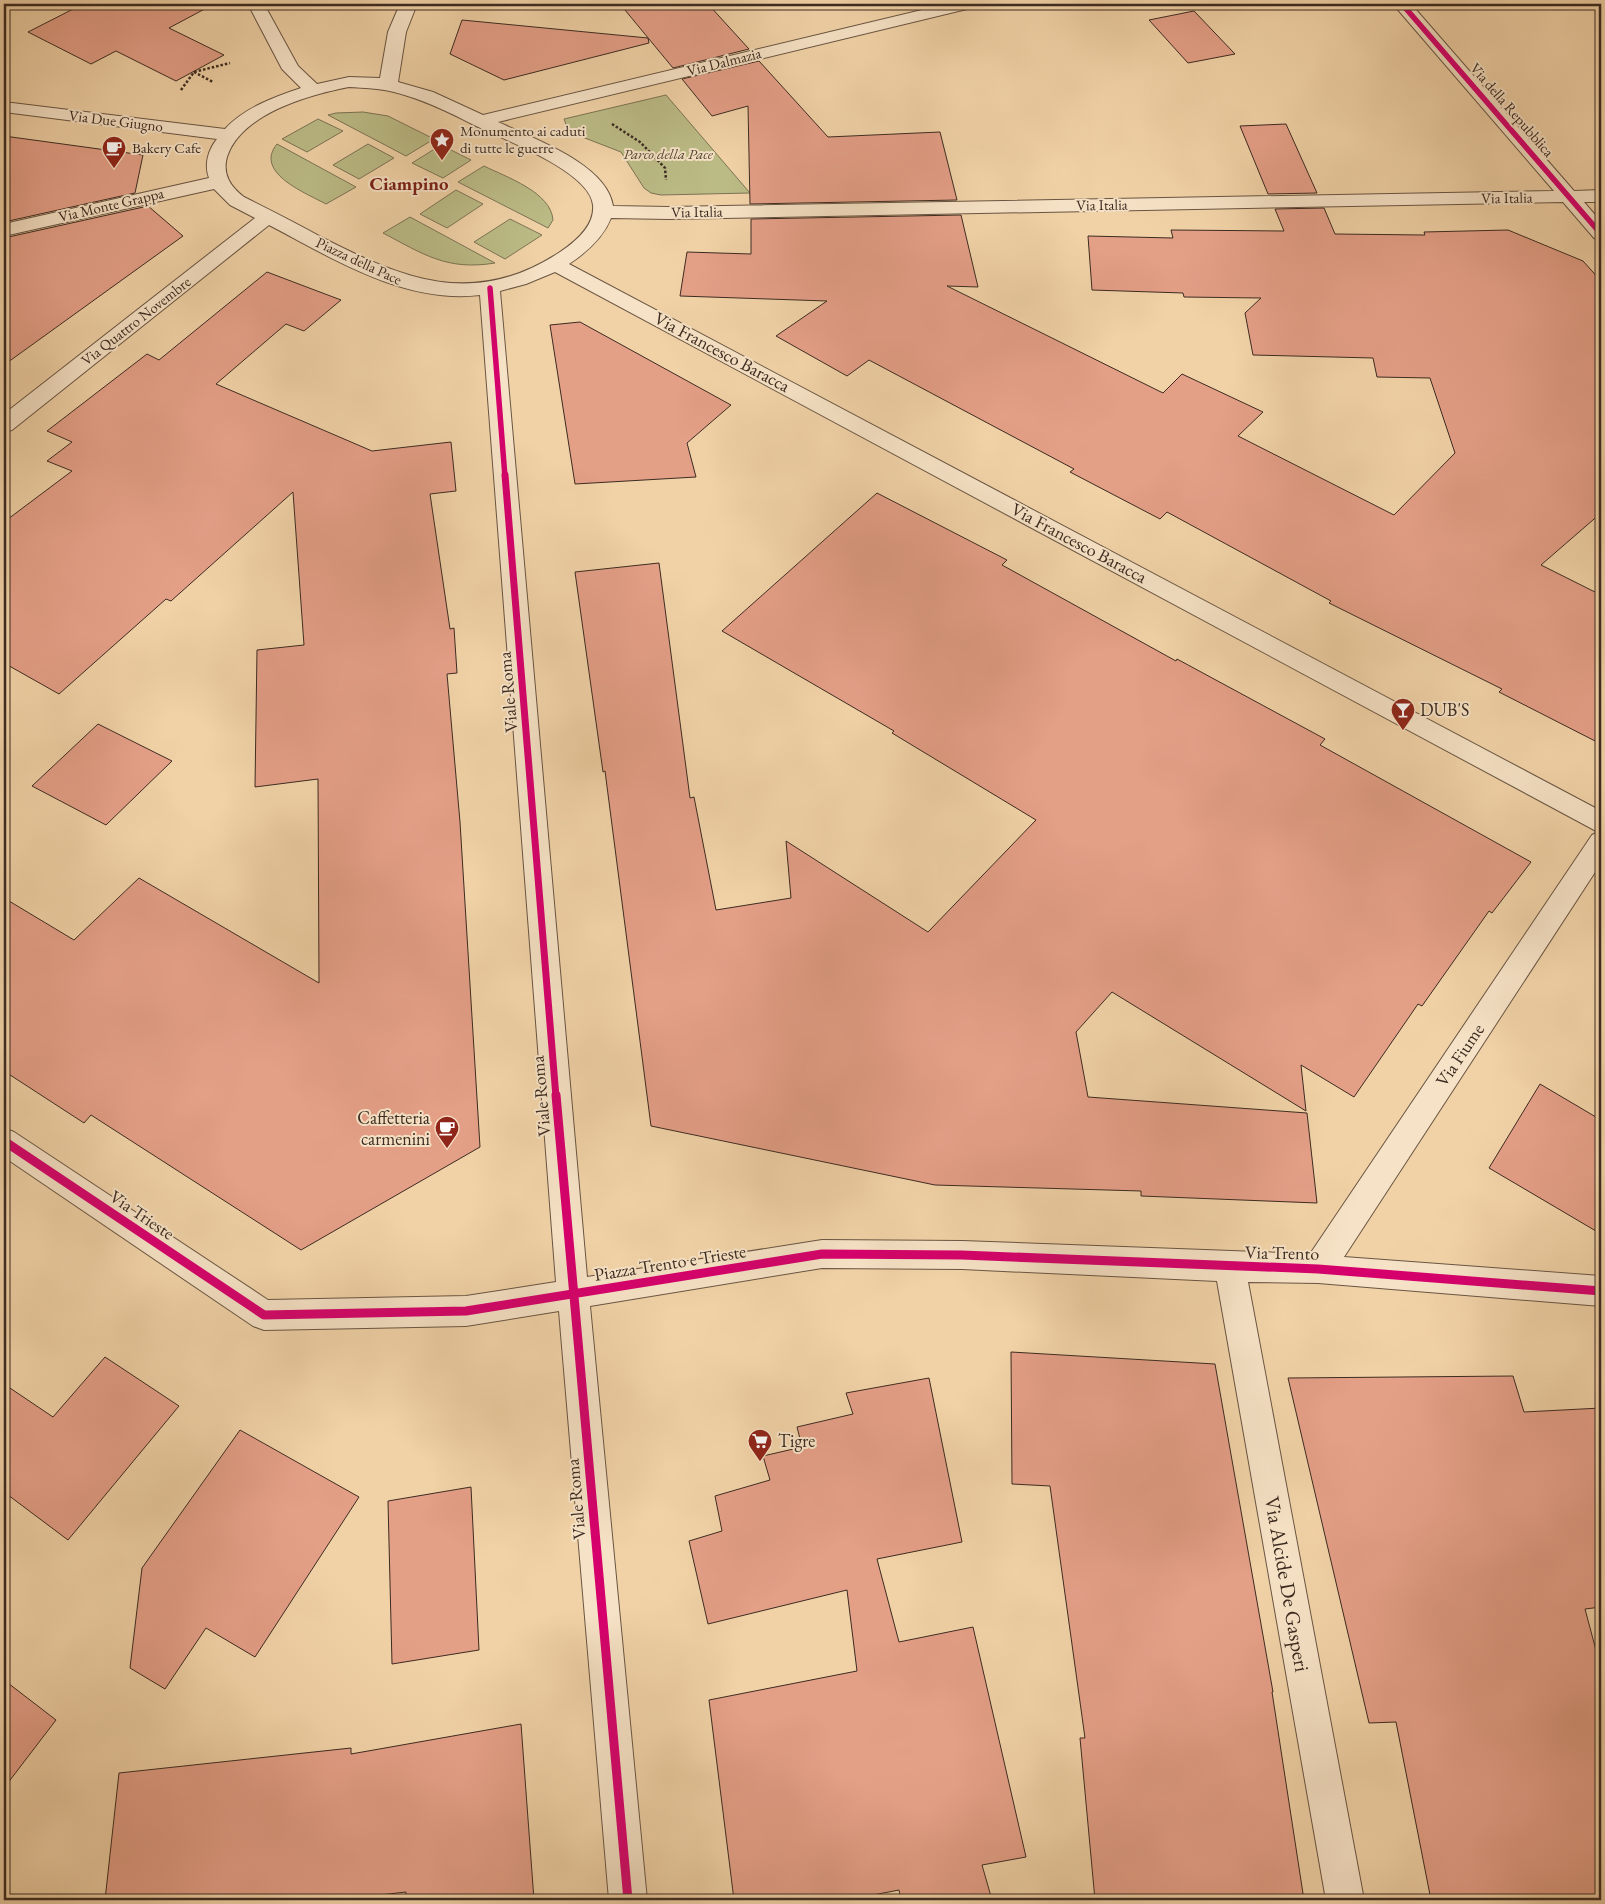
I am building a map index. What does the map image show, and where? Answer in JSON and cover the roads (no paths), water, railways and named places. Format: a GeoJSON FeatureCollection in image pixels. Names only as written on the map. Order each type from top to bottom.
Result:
{"type":"FeatureCollection","features":[{"type":"Feature","properties":{"kind":"street"},"geometry":{"type":"LineString","coordinates":[[256,4],[291,69],[312,89]]}},
{"type":"Feature","properties":{"kind":"street"},"geometry":{"type":"LineString","coordinates":[[388,84],[397,32],[409,4]]}},
{"type":"Feature","properties":{"kind":"street","name":"Via Dalmazia"},"geometry":{"type":"LineString","coordinates":[[480,120],[967,4]]}},
{"type":"Feature","properties":{"kind":"street","name":"Via della Repubblica"},"geometry":{"type":"LineString","coordinates":[[1402,4],[1601,234]]}},
{"type":"Feature","properties":{"kind":"street"},"geometry":{"type":"LineString","coordinates":[[218,182],[216,173],[217,156],[228,135],[265,110],[287,98],[312,89],[348,82],[388,84],[419,94],[550,153],[578,172],[600,194],[603,212]]}},
{"type":"Feature","properties":{"kind":"street","name":"Via Due Giugno"},"geometry":{"type":"LineString","coordinates":[[4,107],[228,135]]}},
{"type":"Feature","properties":{"kind":"street","name":"Piazza della Pace"},"geometry":{"type":"LineString","coordinates":[[218,182],[237,201],[373,270],[409,284],[454,290],[490,288],[540,272],[571,254],[593,233],[602,219],[603,212]]}},
{"type":"Feature","properties":{"kind":"street","name":"Via Monte Grappa"},"geometry":{"type":"LineString","coordinates":[[4,230],[218,182]]}},
{"type":"Feature","properties":{"kind":"street","name":"Via Italia"},"geometry":{"type":"LineString","coordinates":[[603,212],[669,213],[1601,196]]}},
{"type":"Feature","properties":{"kind":"street","name":"Via Quattro Novembre"},"geometry":{"type":"LineString","coordinates":[[4,425],[268,217]]}},
{"type":"Feature","properties":{"kind":"street","name":"Via Francesco Baracca"},"geometry":{"type":"LineString","coordinates":[[555,264],[1601,823]]}},
{"type":"Feature","properties":{"kind":"street","name":"Viale Roma"},"geometry":{"type":"LineString","coordinates":[[490,288],[573,1293],[628,1900]]}},
{"type":"Feature","properties":{"kind":"street","name":"Via Fiume"},"geometry":{"type":"LineString","coordinates":[[1318,1269],[1601,842]]}},
{"type":"Feature","properties":{"kind":"street","name":"Via Trieste"},"geometry":{"type":"LineString","coordinates":[[4,1141],[264,1315]]}},
{"type":"Feature","properties":{"kind":"street","name":"Piazza Trento e Trieste"},"geometry":{"type":"LineString","coordinates":[[264,1315],[466,1311],[822,1254],[962,1254]]}},
{"type":"Feature","properties":{"kind":"street","name":"Via Trento"},"geometry":{"type":"LineString","coordinates":[[962,1254],[1230,1267],[1318,1269],[1601,1291]]}},
{"type":"Feature","properties":{"kind":"street","name":"Via Alcide De Gasperi"},"geometry":{"type":"LineString","coordinates":[[1230,1267],[1345,1900]]}},
{"type":"Feature","properties":{"kind":"place","name":"Monumento ai caduti di tutte le guerre"},"geometry":{"type":"Point","coordinates":[442,161]}},
{"type":"Feature","properties":{"kind":"place","name":"Bakery Cafe"},"geometry":{"type":"Point","coordinates":[114,169]}},
{"type":"Feature","properties":{"kind":"place","name":"DUB'S"},"geometry":{"type":"Point","coordinates":[1403,731]}},
{"type":"Feature","properties":{"kind":"place","name":"Caffetteria carmenini"},"geometry":{"type":"Point","coordinates":[447,1149]}},
{"type":"Feature","properties":{"kind":"place","name":"Tigre"},"geometry":{"type":"Point","coordinates":[760,1462]}},
{"type":"Feature","properties":{"kind":"district","name":"Ciampino"},"geometry":{"type":"Point","coordinates":[409,183]}},
{"type":"Feature","properties":{"kind":"park label","name":"Parco della Pace"},"geometry":{"type":"Point","coordinates":[668,154]}}]}
